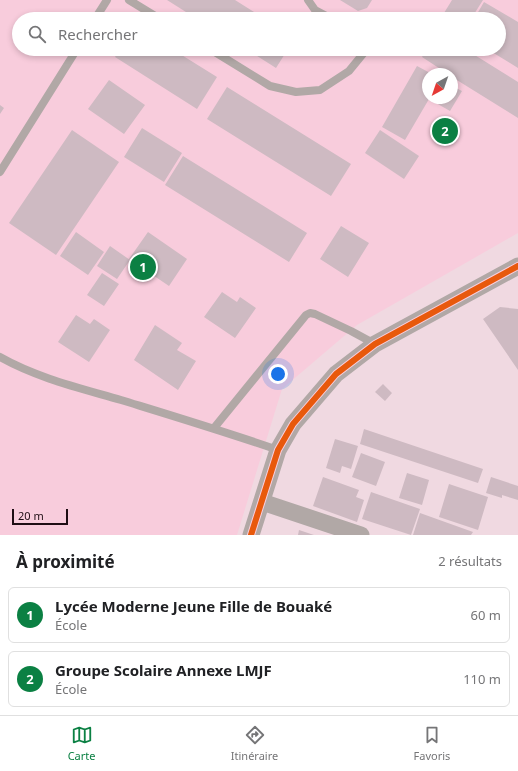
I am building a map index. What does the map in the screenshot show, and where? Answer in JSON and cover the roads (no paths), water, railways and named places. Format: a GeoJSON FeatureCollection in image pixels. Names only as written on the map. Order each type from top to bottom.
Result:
{"type":"FeatureCollection","features":[{"type":"Feature","properties":{"kind":"street"},"geometry":{"type":"LineString","coordinates":[[251,535],[278,450],[293,424],[336,374],[375,344],[518,266]]}},
{"type":"Feature","properties":{"kind":"street"},"geometry":{"type":"LineString","coordinates":[[262,502],[361,535]]}},
{"type":"Feature","properties":{"kind":"lane"},"geometry":{"type":"LineString","coordinates":[[100,12],[107,0]]}},
{"type":"Feature","properties":{"kind":"lane"},"geometry":{"type":"LineString","coordinates":[[129,0],[149,12]]}},
{"type":"Feature","properties":{"kind":"lane"},"geometry":{"type":"LineString","coordinates":[[308,0],[315,10],[319,12]]}},
{"type":"Feature","properties":{"kind":"lane"},"geometry":{"type":"LineString","coordinates":[[0,172],[73,56]]}},
{"type":"Feature","properties":{"kind":"lane"},"geometry":{"type":"LineString","coordinates":[[221,56],[270,86],[296,92],[320,90],[349,71],[361,56]]}},
{"type":"Feature","properties":{"kind":"lane"},"geometry":{"type":"LineString","coordinates":[[214,428],[306,315],[310,313],[315,314],[375,344]]}},
{"type":"Feature","properties":{"kind":"lane"},"geometry":{"type":"LineString","coordinates":[[0,357],[13,364],[58,381],[214,428],[278,450]]}},
{"type":"Feature","properties":{"kind":"place","name":"Groupe Scolaire Annexe LMJF"},"geometry":{"type":"Point","coordinates":[445,131]}},
{"type":"Feature","properties":{"kind":"place","name":"Lycée Moderne Jeune Fille de Bouaké"},"geometry":{"type":"Point","coordinates":[143,267]}}]}
